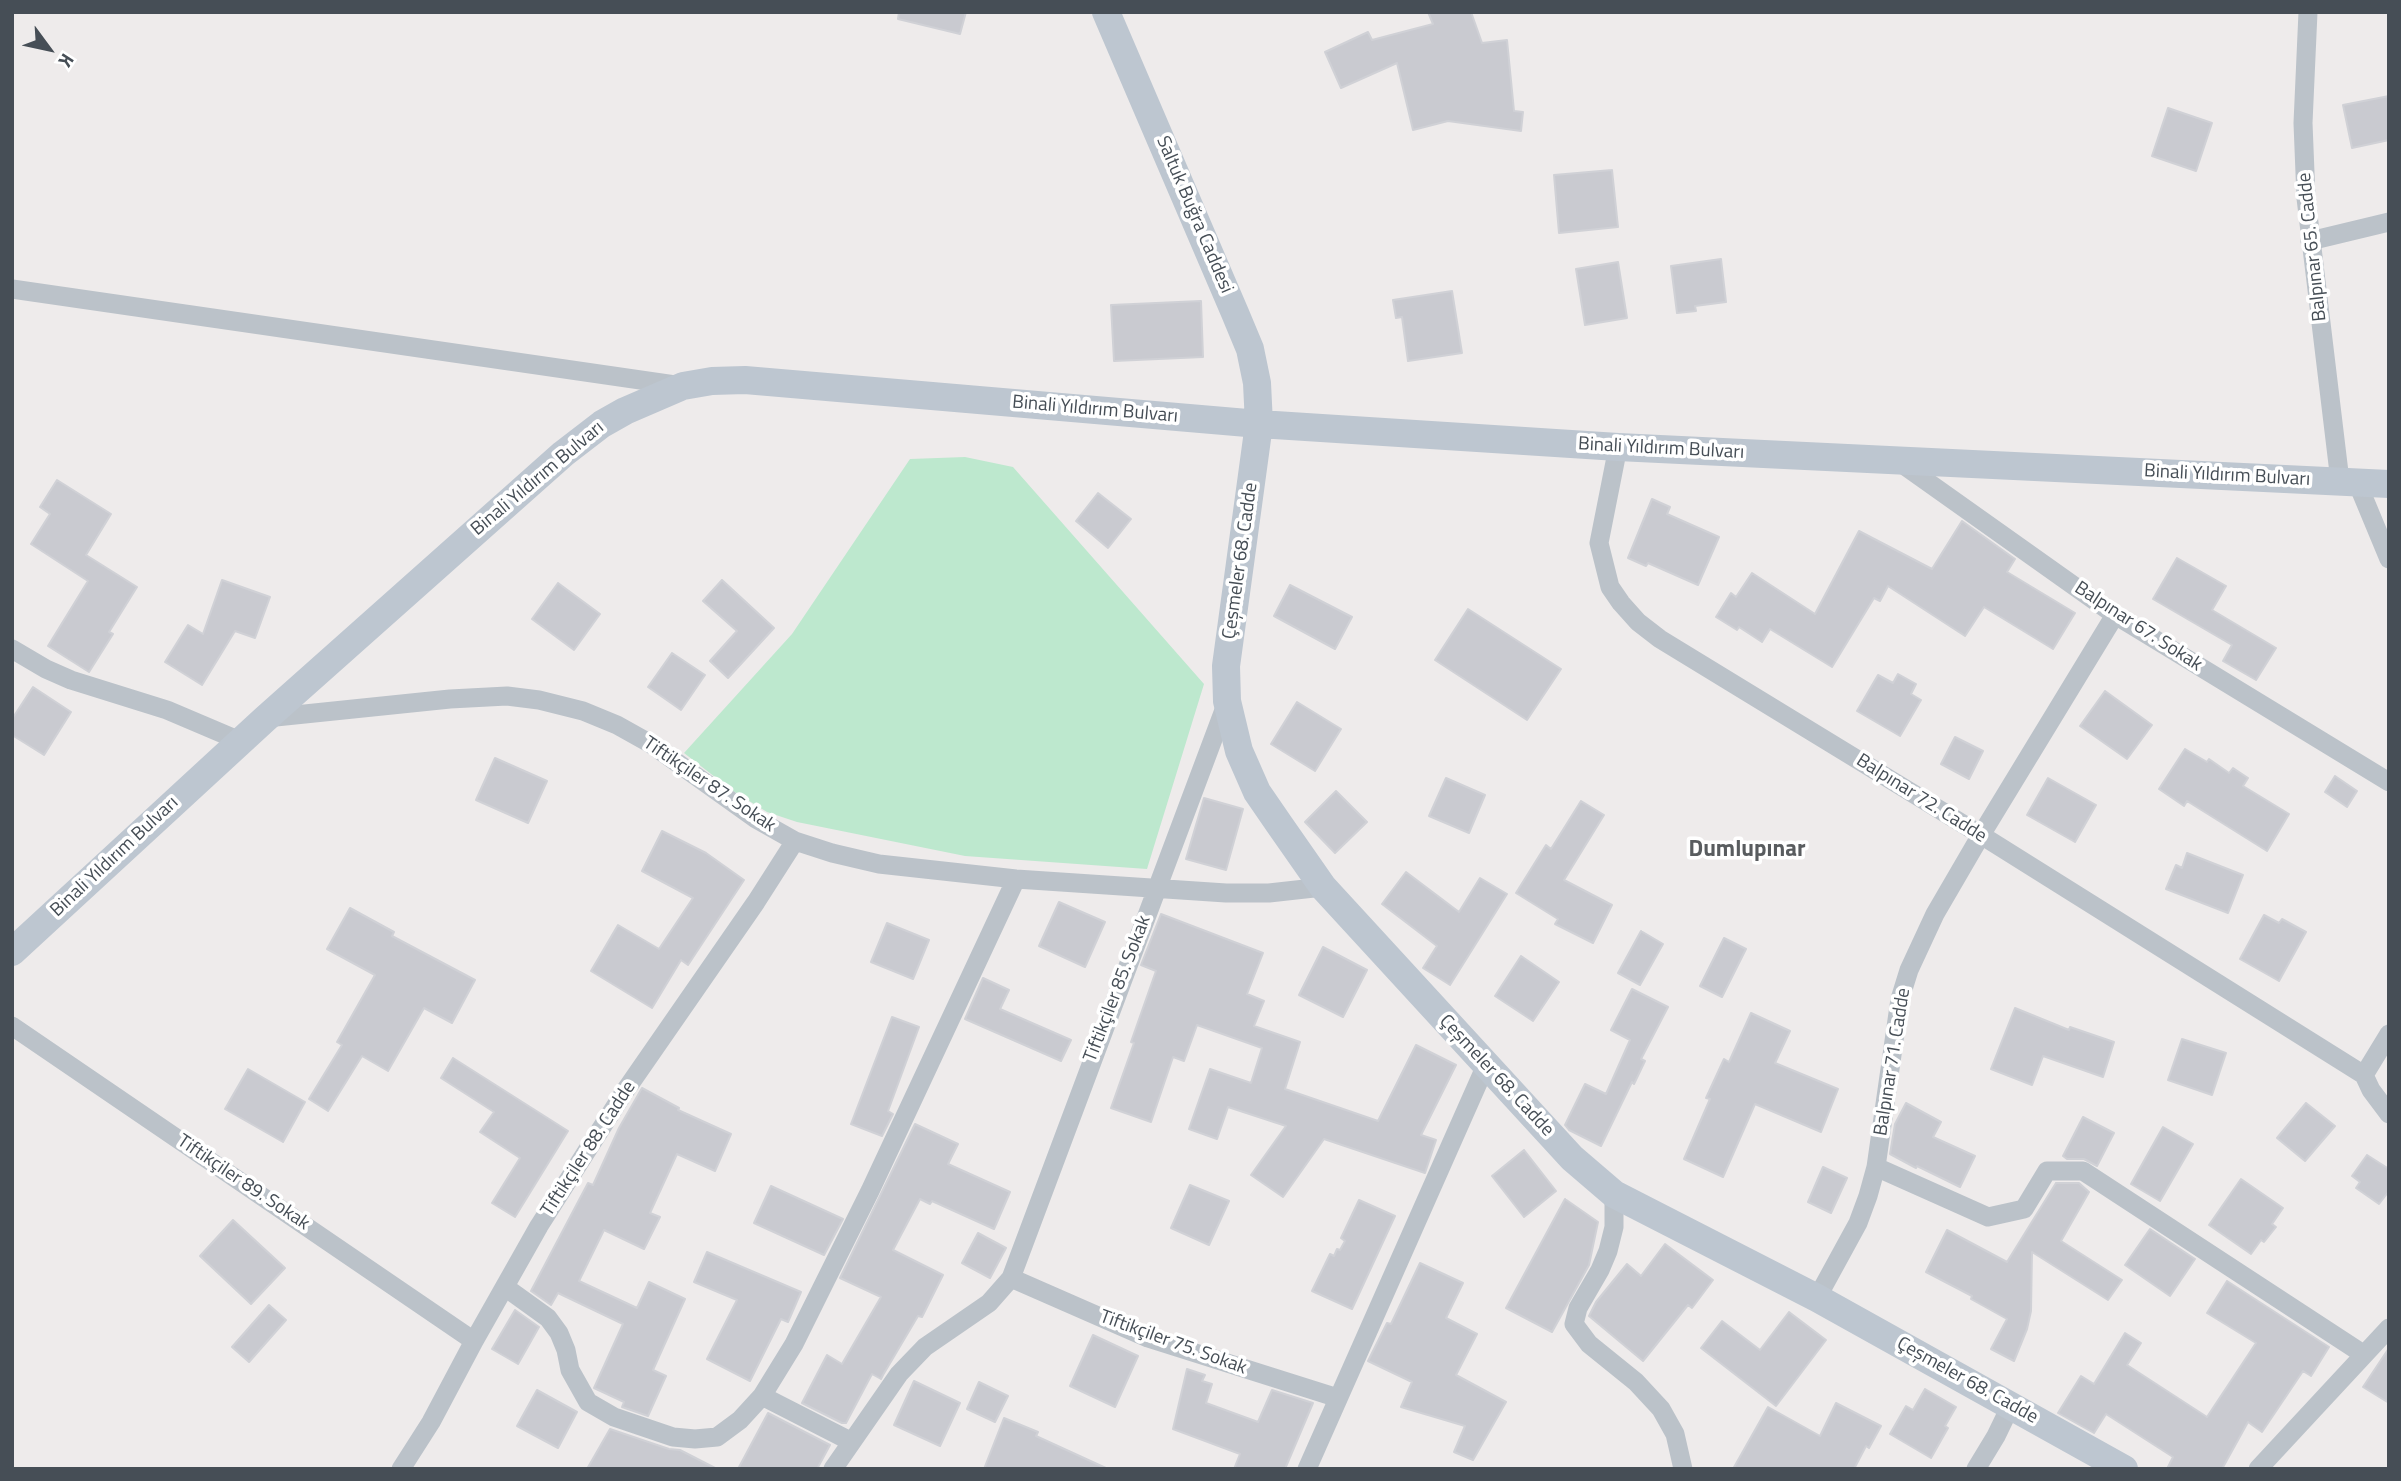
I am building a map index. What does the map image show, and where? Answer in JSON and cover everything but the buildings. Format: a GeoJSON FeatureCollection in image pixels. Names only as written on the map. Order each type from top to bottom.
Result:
{"type":"FeatureCollection","features":[{"type":"Feature","properties":{"kind":"main road","name":"Saltuk Buğra Caddesi"},"geometry":{"type":"LineString","coordinates":[[1106,12],[1250,349],[1257,383],[1259,424]]}},
{"type":"Feature","properties":{"kind":"main road","name":"Binali Yıldırım Bulvarı"},"geometry":{"type":"LineString","coordinates":[[13,950],[240,741],[563,454],[613,417],[683,386],[745,380],[1259,424],[1618,447],[2389,484]]}},
{"type":"Feature","properties":{"kind":"main road","name":"Çeşmeler 68. Cadde"},"geometry":{"type":"LineString","coordinates":[[1259,424],[1226,666],[1227,701],[1239,751],[1257,792],[1324,887],[1572,1158],[1614,1194],[1817,1298],[2124,1469]]}},
{"type":"Feature","properties":{"kind":"street","name":"Balpınar 65. Cadde"},"geometry":{"type":"LineString","coordinates":[[2308,12],[2303,123],[2310,241],[2349,482],[2389,559]]}},
{"type":"Feature","properties":{"kind":"street"},"geometry":{"type":"LineString","coordinates":[[2310,241],[2389,222]]}},
{"type":"Feature","properties":{"kind":"street"},"geometry":{"type":"LineString","coordinates":[[12,289],[683,386]]}},
{"type":"Feature","properties":{"kind":"street","name":"Balpınar 72. Cadde"},"geometry":{"type":"LineString","coordinates":[[1618,447],[1599,543],[1610,587],[1638,622],[1660,639],[1981,835],[2364,1075]]}},
{"type":"Feature","properties":{"kind":"street","name":"Balpınar 67. Sokak"},"geometry":{"type":"LineString","coordinates":[[1896,460],[2115,615],[2389,782]]}},
{"type":"Feature","properties":{"kind":"street","name":"Balpınar 71. Cadde"},"geometry":{"type":"LineString","coordinates":[[1817,1298],[1858,1223],[1876,1167],[1898,1012],[1909,970],[1935,914],[2115,615]]}},
{"type":"Feature","properties":{"kind":"street"},"geometry":{"type":"LineString","coordinates":[[12,649],[71,680],[167,709],[240,741]]}},
{"type":"Feature","properties":{"kind":"street","name":"Tiftikçiler 87. Sokak"},"geometry":{"type":"LineString","coordinates":[[265,719],[450,699],[507,696],[539,700],[583,711],[617,724],[651,744],[756,819],[794,841],[832,853],[879,864],[1016,879],[1237,893],[1269,893],[1324,887]]}},
{"type":"Feature","properties":{"kind":"street","name":"Tiftikçiler 85. Sokak"},"geometry":{"type":"LineString","coordinates":[[1011,1278],[1227,701]]}},
{"type":"Feature","properties":{"kind":"street","name":"Tiftikçiler 88. Cadde"},"geometry":{"type":"LineString","coordinates":[[401,1469],[431,1422],[539,1226],[625,1091],[757,902],[794,841]]}},
{"type":"Feature","properties":{"kind":"street"},"geometry":{"type":"LineString","coordinates":[[505,1287],[548,1318],[559,1333],[570,1370],[588,1402],[614,1417],[673,1437],[695,1439],[717,1437],[740,1420],[762,1396],[794,1344],[870,1191],[1016,879]]}},
{"type":"Feature","properties":{"kind":"street","name":"Tiftikçiler 89. Sokak"},"geometry":{"type":"LineString","coordinates":[[12,1026],[474,1341]]}},
{"type":"Feature","properties":{"kind":"street"},"geometry":{"type":"LineString","coordinates":[[2389,1034],[2364,1075],[2371,1090],[2389,1114]]}},
{"type":"Feature","properties":{"kind":"street"},"geometry":{"type":"LineString","coordinates":[[1307,1469],[1486,1065]]}},
{"type":"Feature","properties":{"kind":"street"},"geometry":{"type":"LineString","coordinates":[[1876,1167],[1988,1217],[2024,1209],[2048,1171],[2084,1171],[2363,1354]]}},
{"type":"Feature","properties":{"kind":"street"},"geometry":{"type":"LineString","coordinates":[[1614,1194],[1614,1227],[1608,1251],[1578,1308],[1574,1324],[1589,1345],[1636,1382],[1661,1409],[1675,1434],[1683,1469]]}},
{"type":"Feature","properties":{"kind":"street"},"geometry":{"type":"LineString","coordinates":[[833,1469],[900,1374],[925,1348],[989,1303],[1011,1278]]}},
{"type":"Feature","properties":{"kind":"street","name":"Tiftikçiler 75. Sokak"},"geometry":{"type":"LineString","coordinates":[[1011,1278],[1148,1338],[1338,1398]]}},
{"type":"Feature","properties":{"kind":"street"},"geometry":{"type":"LineString","coordinates":[[2258,1469],[2389,1328]]}},
{"type":"Feature","properties":{"kind":"street"},"geometry":{"type":"LineString","coordinates":[[762,1396],[852,1442]]}},
{"type":"Feature","properties":{"kind":"street"},"geometry":{"type":"LineString","coordinates":[[1976,1469],[2011,1405]]}},
{"type":"Feature","properties":{"kind":"green space"},"geometry":{"type":"Polygon","coordinates":[[[965,457],[1013,467],[1204,684],[1147,869],[965,856],[797,822],[767,812],[733,791],[684,753],[792,634],[910,459],[965,457]]]}},
{"type":"Feature","properties":{"kind":"district","name":"Dumlupınar"},"geometry":{"type":"Point","coordinates":[1747,850]}}]}
